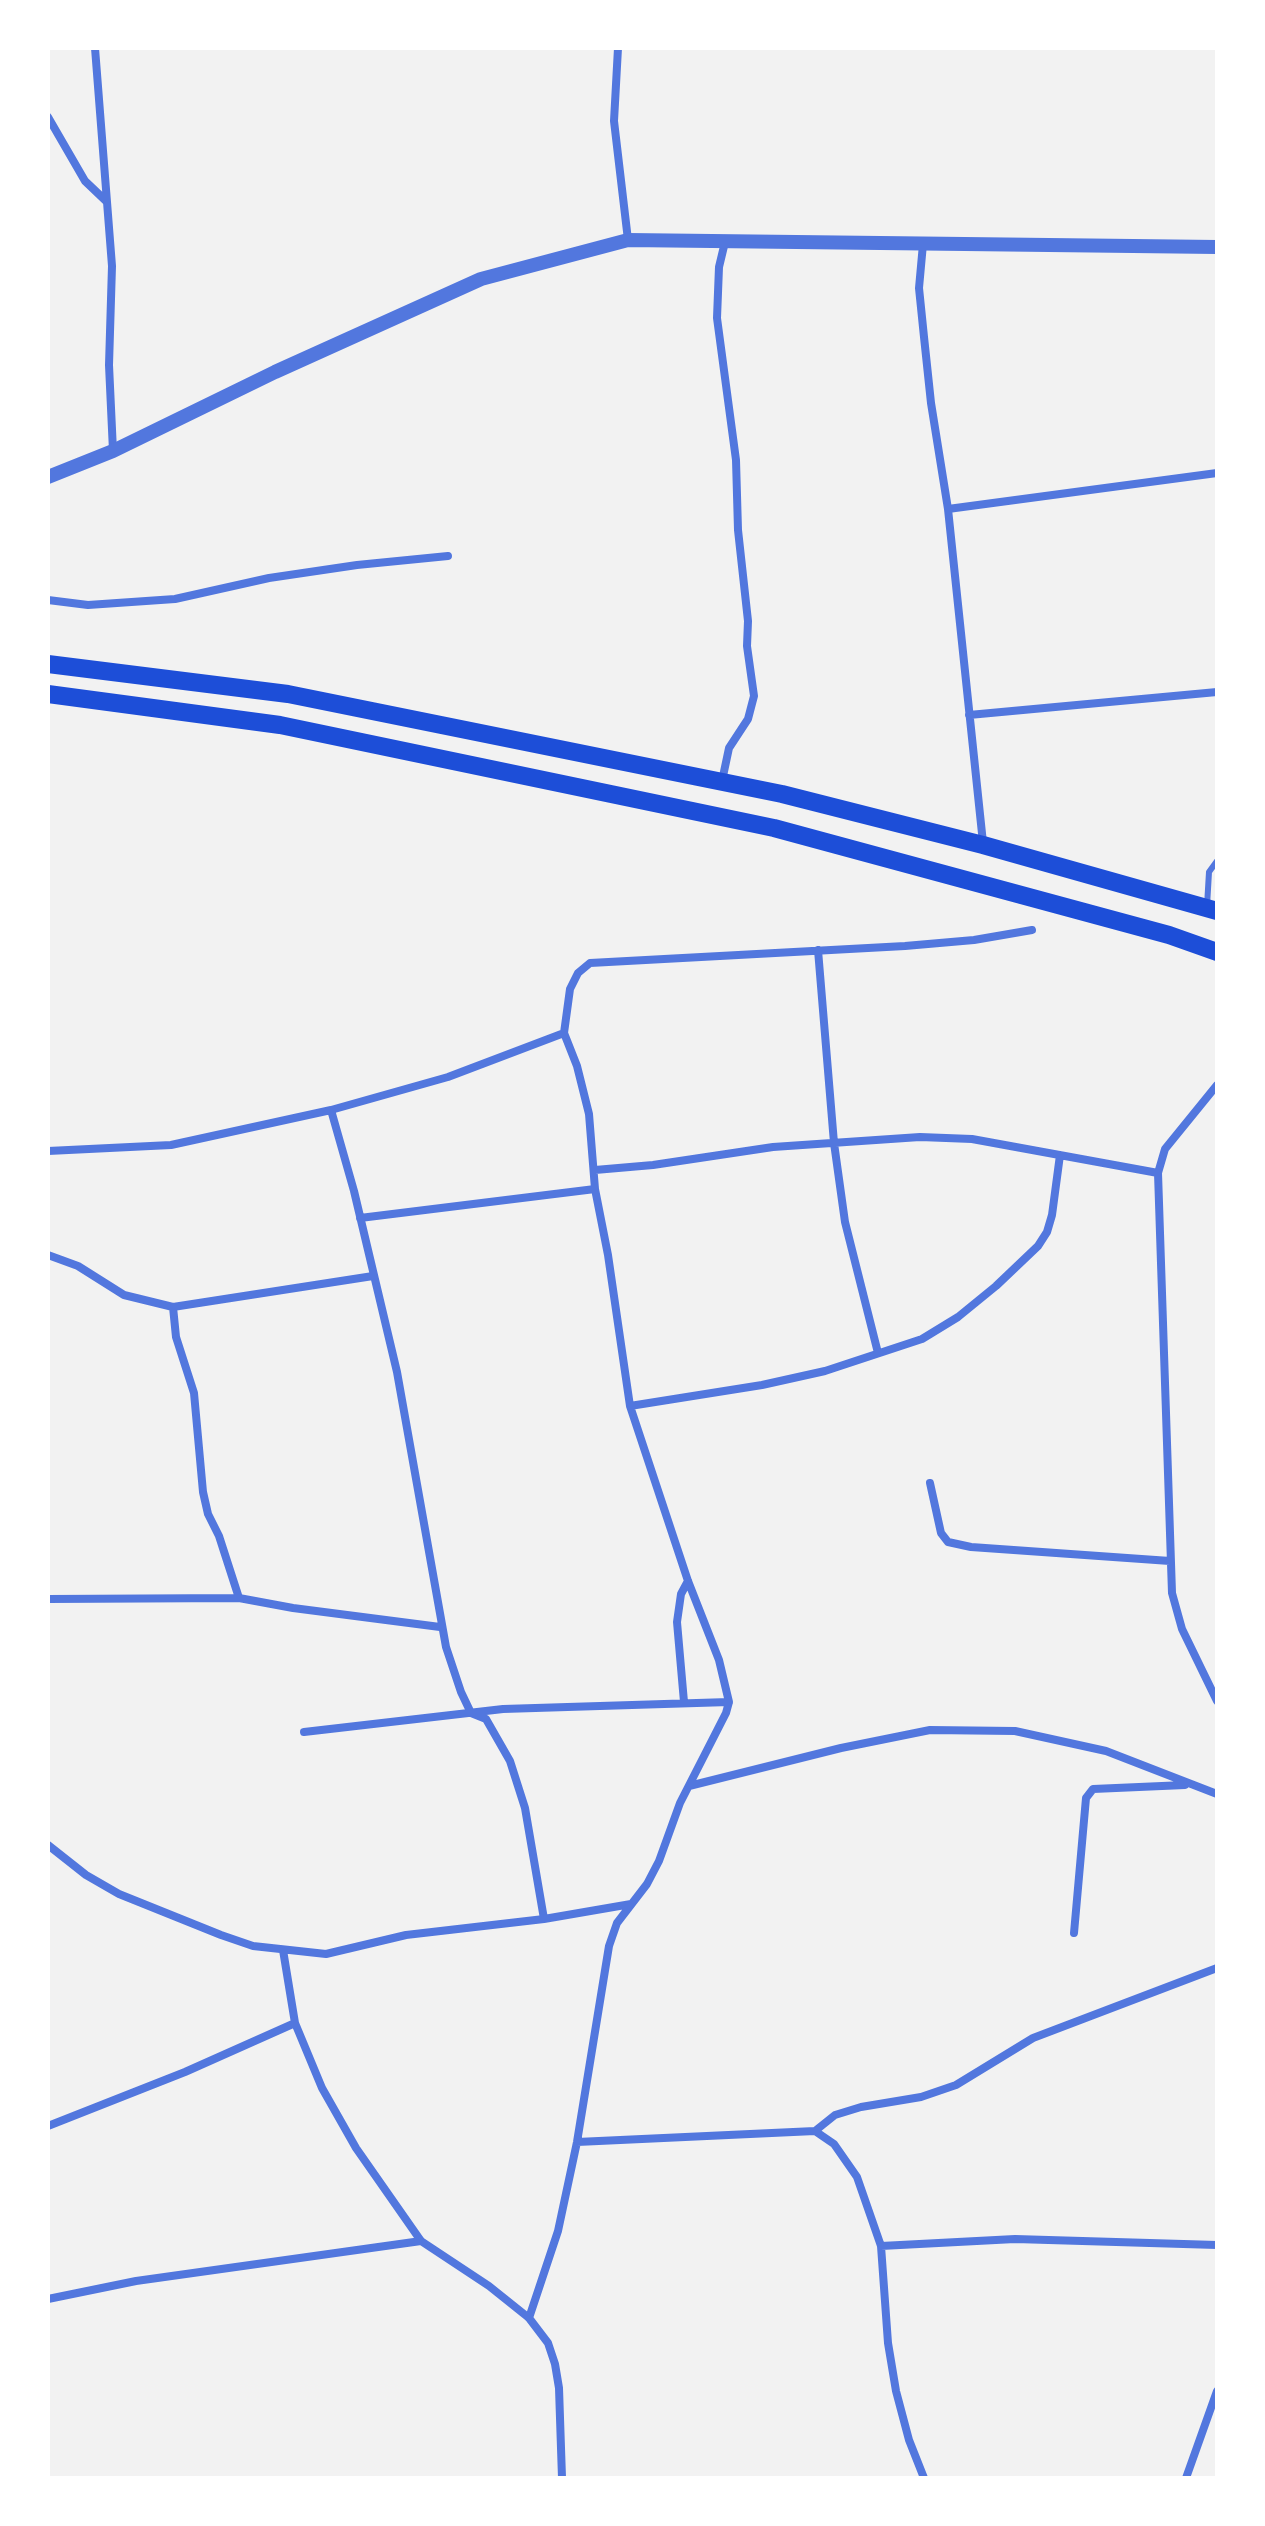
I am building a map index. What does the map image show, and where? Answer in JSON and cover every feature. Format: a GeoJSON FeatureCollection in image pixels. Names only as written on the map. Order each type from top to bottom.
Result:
{"type":"FeatureCollection","features":[{"type":"Feature","properties":{"kind":"main road"},"geometry":{"type":"LineString","coordinates":[[48,664],[288,694],[782,794],[983,845],[1212,910]]}},
{"type":"Feature","properties":{"kind":"main road"},"geometry":{"type":"LineString","coordinates":[[48,694],[280,725],[774,828],[1169,935],[1217,952]]}},
{"type":"Feature","properties":{"kind":"street"},"geometry":{"type":"LineString","coordinates":[[95,48],[112,266],[109,365],[113,451]]}},
{"type":"Feature","properties":{"kind":"street"},"geometry":{"type":"LineString","coordinates":[[618,48],[614,121],[628,240]]}},
{"type":"Feature","properties":{"kind":"street"},"geometry":{"type":"LineString","coordinates":[[48,117],[85,181],[106,201]]}},
{"type":"Feature","properties":{"kind":"street"},"geometry":{"type":"LineString","coordinates":[[48,477],[113,451],[275,372],[481,279],[628,240],[1217,247]]}},
{"type":"Feature","properties":{"kind":"street"},"geometry":{"type":"LineString","coordinates":[[722,782],[729,748],[748,719],[754,696],[738,530],[736,460],[717,318],[719,267],[725,242]]}},
{"type":"Feature","properties":{"kind":"street"},"geometry":{"type":"LineString","coordinates":[[923,244],[919,288],[931,403],[948,509],[983,845]]}},
{"type":"Feature","properties":{"kind":"street"},"geometry":{"type":"LineString","coordinates":[[948,509],[1217,473]]}},
{"type":"Feature","properties":{"kind":"street"},"geometry":{"type":"LineString","coordinates":[[48,600],[88,605],[175,599],[269,578],[448,556]]}},
{"type":"Feature","properties":{"kind":"street"},"geometry":{"type":"LineString","coordinates":[[969,715],[1217,692]]}},
{"type":"Feature","properties":{"kind":"street"},"geometry":{"type":"LineString","coordinates":[[529,2318],[558,2231],[577,2142],[609,1946],[617,1923],[647,1884],[659,1861],[689,1786],[729,1702],[719,1660],[688,1581],[630,1406],[595,1189],[589,1114],[577,1066],[564,1033],[570,989],[578,973],[590,963],[974,940],[1032,930]]}},
{"type":"Feature","properties":{"kind":"street"},"geometry":{"type":"LineString","coordinates":[[818,950],[834,1143],[845,1222],[878,1353]]}},
{"type":"Feature","properties":{"kind":"street"},"geometry":{"type":"LineString","coordinates":[[48,1151],[171,1145],[331,1110],[448,1077],[564,1033]]}},
{"type":"Feature","properties":{"kind":"street"},"geometry":{"type":"LineString","coordinates":[[1217,1085],[1165,1149],[1158,1173],[1172,1593],[1182,1629],[1217,1701]]}},
{"type":"Feature","properties":{"kind":"street"},"geometry":{"type":"LineString","coordinates":[[331,1110],[397,1372],[440,1627],[471,1713],[486,1719],[510,1761],[525,1808],[544,1919]]}},
{"type":"Feature","properties":{"kind":"street"},"geometry":{"type":"LineString","coordinates":[[595,1170],[653,1165],[773,1147],[920,1137],[972,1139],[1158,1173]]}},
{"type":"Feature","properties":{"kind":"street"},"geometry":{"type":"LineString","coordinates":[[630,1406],[762,1385],[825,1371],[922,1339],[958,1317],[1038,1246],[1047,1232],[1052,1215],[1060,1155]]}},
{"type":"Feature","properties":{"kind":"street"},"geometry":{"type":"LineString","coordinates":[[360,1218],[595,1189]]}},
{"type":"Feature","properties":{"kind":"street"},"geometry":{"type":"LineString","coordinates":[[48,1255],[78,1266],[124,1295],[173,1307],[373,1276]]}},
{"type":"Feature","properties":{"kind":"street"},"geometry":{"type":"LineString","coordinates":[[173,1307],[176,1337],[194,1393],[203,1492],[239,1598]]}},
{"type":"Feature","properties":{"kind":"street"},"geometry":{"type":"LineString","coordinates":[[930,1483],[941,1533],[948,1542],[971,1547],[1170,1561]]}},
{"type":"Feature","properties":{"kind":"street"},"geometry":{"type":"LineString","coordinates":[[684,1702],[677,1622],[681,1594],[688,1581]]}},
{"type":"Feature","properties":{"kind":"street"},"geometry":{"type":"LineString","coordinates":[[48,1599],[239,1598],[440,1627]]}},
{"type":"Feature","properties":{"kind":"street"},"geometry":{"type":"LineString","coordinates":[[304,1732],[503,1709],[729,1702]]}},
{"type":"Feature","properties":{"kind":"street"},"geometry":{"type":"LineString","coordinates":[[689,1786],[841,1748],[930,1730],[1015,1731],[1106,1751],[1217,1794]]}},
{"type":"Feature","properties":{"kind":"street"},"geometry":{"type":"LineString","coordinates":[[1074,1933],[1086,1798],[1093,1789],[1189,1785]]}},
{"type":"Feature","properties":{"kind":"street"},"geometry":{"type":"LineString","coordinates":[[48,1845],[86,1875],[119,1894],[253,1946],[283,1950],[326,1954],[406,1935],[544,1919],[631,1904]]}},
{"type":"Feature","properties":{"kind":"street"},"geometry":{"type":"LineString","coordinates":[[283,1950],[295,2023],[322,2088],[356,2148],[421,2241],[489,2286],[529,2318],[548,2343],[559,2388],[562,2478]]}},
{"type":"Feature","properties":{"kind":"street"},"geometry":{"type":"LineString","coordinates":[[577,2142],[815,2131],[835,2115],[861,2107],[921,2097],[956,2085],[1033,2038],[1217,1968]]}},
{"type":"Feature","properties":{"kind":"street"},"geometry":{"type":"LineString","coordinates":[[48,2126],[185,2072],[295,2023]]}},
{"type":"Feature","properties":{"kind":"street"},"geometry":{"type":"LineString","coordinates":[[815,2131],[834,2144],[857,2177],[881,2246],[888,2343],[896,2391],[909,2440],[924,2478]]}},
{"type":"Feature","properties":{"kind":"street"},"geometry":{"type":"LineString","coordinates":[[881,2246],[1015,2239],[1217,2245]]}},
{"type":"Feature","properties":{"kind":"street"},"geometry":{"type":"LineString","coordinates":[[48,2299],[136,2281],[421,2241]]}},
{"type":"Feature","properties":{"kind":"street"},"geometry":{"type":"LineString","coordinates":[[1186,2478],[1217,2391]]}},
{"type":"Feature","properties":{"kind":"lane"},"geometry":{"type":"LineString","coordinates":[[1212,910],[1209,872],[1217,861]]}}]}
